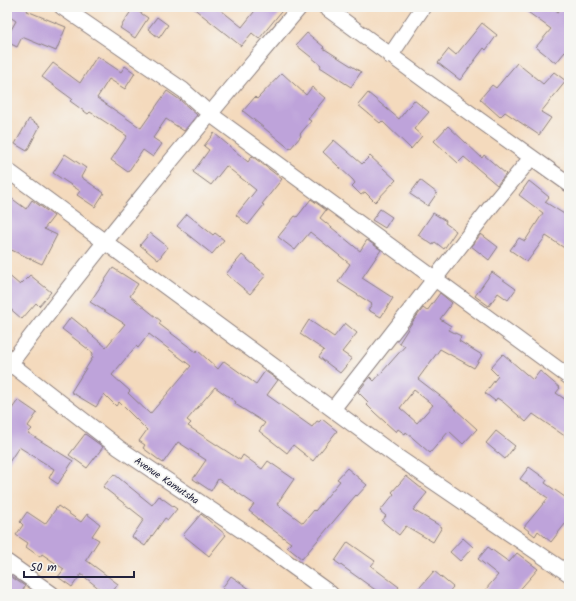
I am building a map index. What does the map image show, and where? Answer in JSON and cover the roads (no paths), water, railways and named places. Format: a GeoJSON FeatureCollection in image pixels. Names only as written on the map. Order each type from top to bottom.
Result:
{"type":"FeatureCollection","features":[{"type":"Feature","properties":{"kind":"street"},"geometry":{"type":"LineString","coordinates":[[62,7],[183,90],[210,114],[569,377]]}},
{"type":"Feature","properties":{"kind":"street"},"geometry":{"type":"LineString","coordinates":[[8,364],[210,114],[300,7]]}},
{"type":"Feature","properties":{"kind":"street"},"geometry":{"type":"LineString","coordinates":[[325,7],[390,56],[569,184]]}},
{"type":"Feature","properties":{"kind":"street"},"geometry":{"type":"LineString","coordinates":[[390,56],[423,7]]}},
{"type":"Feature","properties":{"kind":"street"},"geometry":{"type":"LineString","coordinates":[[333,409],[531,158]]}},
{"type":"Feature","properties":{"kind":"street"},"geometry":{"type":"LineString","coordinates":[[7,170],[396,456],[569,574]]}},
{"type":"Feature","properties":{"kind":"street","name":"Avenue Kamutsha"},"geometry":{"type":"LineString","coordinates":[[8,364],[119,448],[259,542],[331,594]]}},
{"type":"Feature","properties":{"kind":"street"},"geometry":{"type":"LineString","coordinates":[[7,562],[52,594]]}}]}
